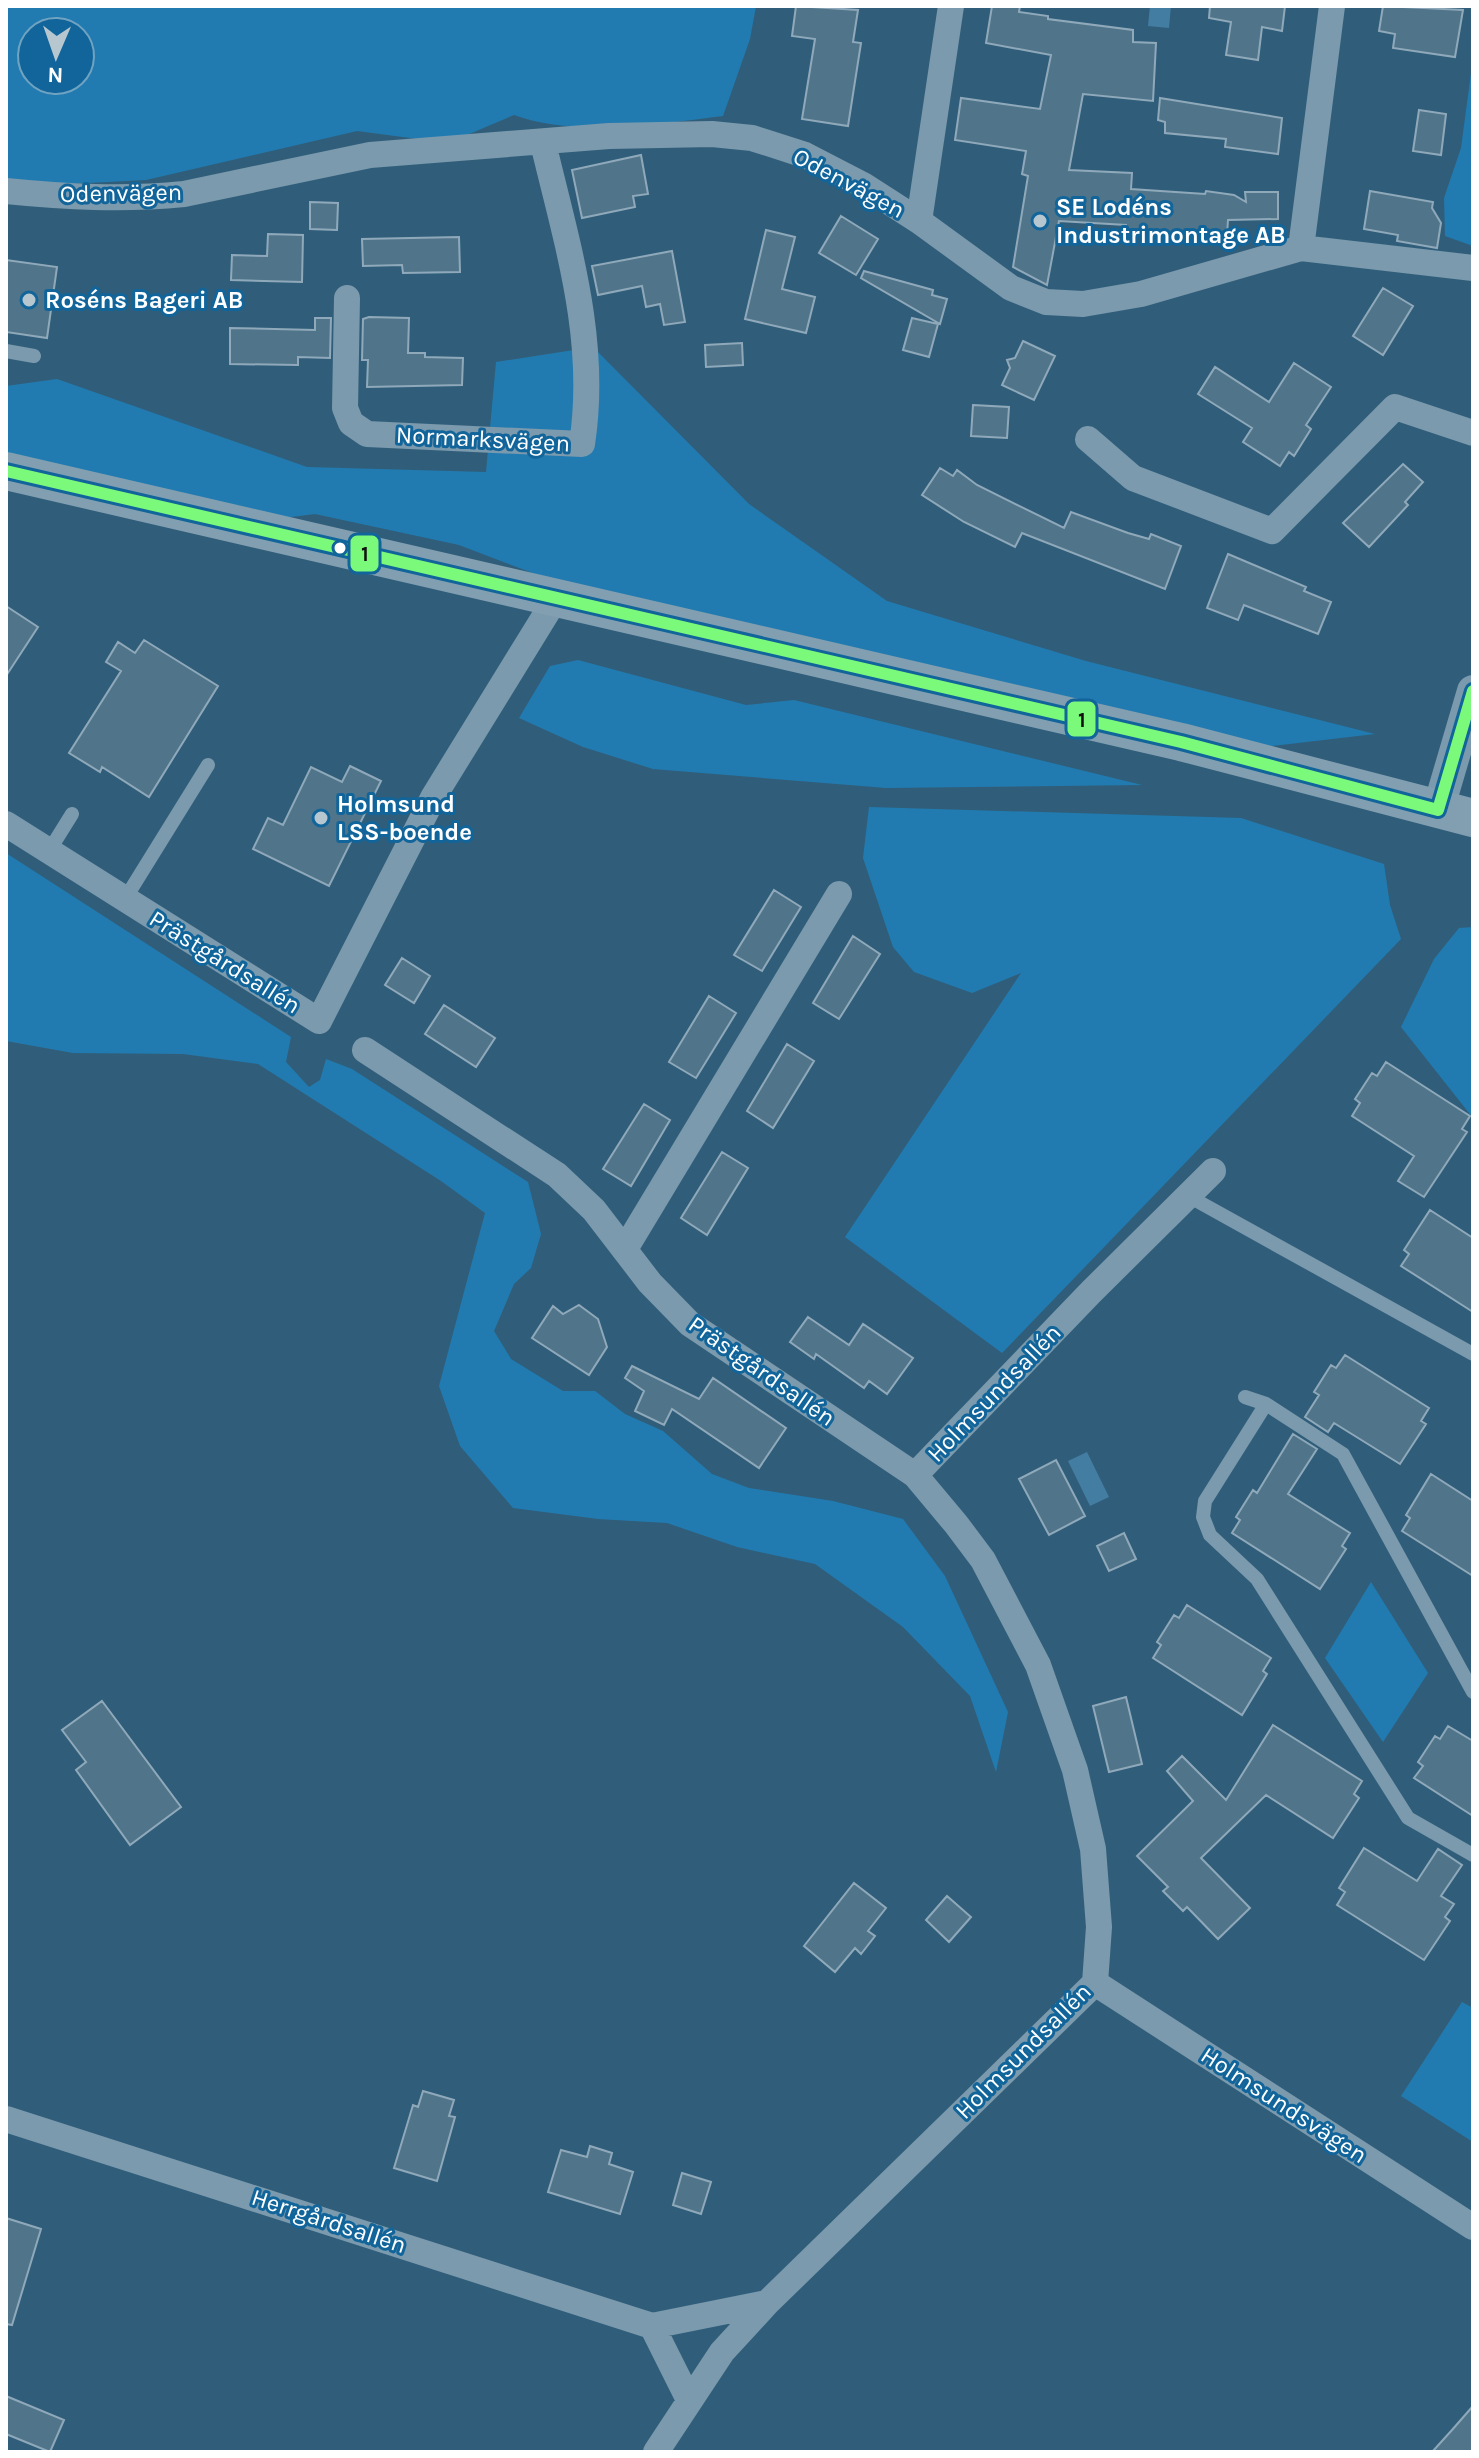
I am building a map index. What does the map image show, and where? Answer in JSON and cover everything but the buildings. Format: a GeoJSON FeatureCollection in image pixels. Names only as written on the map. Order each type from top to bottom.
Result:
{"type":"FeatureCollection","features":[{"type":"Feature","properties":{"kind":"main road"},"geometry":{"type":"LineString","coordinates":[[6,471],[1181,742],[1455,814]]}},
{"type":"Feature","properties":{"kind":"street"},"geometry":{"type":"LineString","coordinates":[[919,221],[951,6]]}},
{"type":"Feature","properties":{"kind":"street"},"geometry":{"type":"LineString","coordinates":[[1301,248],[1332,6]]}},
{"type":"Feature","properties":{"kind":"street","name":"Odenvägen"},"geometry":{"type":"LineString","coordinates":[[6,191],[93,199],[153,198],[370,155],[683,133],[752,138],[805,155],[863,185],[919,221],[1011,288],[1060,304],[1083,304],[1141,294],[1301,248],[1473,268]]}},
{"type":"Feature","properties":{"kind":"street","name":"Normarksvägen"},"geometry":{"type":"LineString","coordinates":[[347,298],[345,408],[357,429],[367,434],[582,444],[588,375],[583,312],[543,143]]}},
{"type":"Feature","properties":{"kind":"street"},"geometry":{"type":"LineString","coordinates":[[1088,439],[1133,478],[1272,531],[1395,407],[1473,433]]}},
{"type":"Feature","properties":{"kind":"street","name":"Prästgårdsallén"},"geometry":{"type":"LineString","coordinates":[[6,824],[319,1021],[434,796],[556,598]]}},
{"type":"Feature","properties":{"kind":"street"},"geometry":{"type":"LineString","coordinates":[[1455,814],[1473,691]]}},
{"type":"Feature","properties":{"kind":"street"},"geometry":{"type":"LineString","coordinates":[[625,1249],[839,894]]}},
{"type":"Feature","properties":{"kind":"street","name":"Prästgårdsallén"},"geometry":{"type":"LineString","coordinates":[[365,1050],[557,1175],[594,1210],[650,1283],[690,1324],[915,1475]]}},
{"type":"Feature","properties":{"kind":"street","name":"Holmsundsallén"},"geometry":{"type":"LineString","coordinates":[[656,2452],[722,2352],[767,2303],[1095,1983],[1099,1927],[1093,1849],[1079,1783],[1056,1710],[1038,1665],[983,1560],[915,1475],[1091,1292],[1213,1171]]}},
{"type":"Feature","properties":{"kind":"street","name":"Holmsundsvägen"},"geometry":{"type":"LineString","coordinates":[[1095,1983],[1473,2227]]}},
{"type":"Feature","properties":{"kind":"street","name":"Herrgårdsallén"},"geometry":{"type":"LineString","coordinates":[[6,2119],[652,2326]]}},
{"type":"Feature","properties":{"kind":"street"},"geometry":{"type":"LineString","coordinates":[[689,2400],[652,2326],[767,2303]]}},
{"type":"Feature","properties":{"kind":"lane"},"geometry":{"type":"LineString","coordinates":[[6,351],[34,356]]}},
{"type":"Feature","properties":{"kind":"lane"},"geometry":{"type":"LineString","coordinates":[[125,899],[208,765]]}},
{"type":"Feature","properties":{"kind":"lane"},"geometry":{"type":"LineString","coordinates":[[49,851],[72,814]]}},
{"type":"Feature","properties":{"kind":"lane"},"geometry":{"type":"LineString","coordinates":[[1190,1197],[1473,1354]]}},
{"type":"Feature","properties":{"kind":"lane"},"geometry":{"type":"LineString","coordinates":[[1245,1397],[1266,1404],[1343,1454],[1473,1692]]}},
{"type":"Feature","properties":{"kind":"lane"},"geometry":{"type":"LineString","coordinates":[[1266,1404],[1205,1501],[1203,1517],[1210,1535],[1257,1579],[1408,1818],[1473,1855]]}},
{"type":"Feature","properties":{"kind":"shaded area"},"geometry":{"type":"Polygon","coordinates":[[[6,6],[756,6],[750,39],[723,116],[645,125],[589,127],[537,122],[514,115],[448,143],[357,131],[146,180],[68,184],[6,180],[6,6]]]}},
{"type":"Feature","properties":{"kind":"shaded area"},"geometry":{"type":"Polygon","coordinates":[[[1150,6],[1171,6],[1169,28],[1148,26],[1150,6]]]}},
{"type":"Feature","properties":{"kind":"shaded area"},"geometry":{"type":"Polygon","coordinates":[[[1473,58],[1473,246],[1445,236],[1444,198],[1461,148],[1473,58]]]}},
{"type":"Feature","properties":{"kind":"shaded area"},"geometry":{"type":"Polygon","coordinates":[[[593,347],[749,504],[887,601],[1086,661],[1375,734],[1264,747],[551,580],[459,545],[315,514],[275,519],[6,457],[6,386],[57,379],[307,467],[486,472],[496,362],[593,347]]]}},
{"type":"Feature","properties":{"kind":"shaded area"},"geometry":{"type":"Polygon","coordinates":[[[578,660],[746,705],[794,700],[1142,785],[886,788],[653,769],[583,747],[519,718],[550,666],[578,660]]]}},
{"type":"Feature","properties":{"kind":"shaded area"},"geometry":{"type":"Polygon","coordinates":[[[869,807],[1241,818],[1384,864],[1390,905],[1401,939],[1002,1353],[845,1237],[1021,973],[972,993],[914,972],[893,947],[863,858],[869,807]]]}},
{"type":"Feature","properties":{"kind":"shaded area"},"geometry":{"type":"Polygon","coordinates":[[[6,853],[291,1037],[286,1062],[309,1087],[320,1080],[326,1059],[352,1069],[528,1182],[541,1234],[531,1268],[514,1284],[494,1331],[511,1359],[563,1391],[595,1391],[625,1414],[663,1431],[712,1474],[749,1488],[833,1501],[903,1519],[945,1576],[1008,1712],[996,1772],[970,1696],[903,1627],[815,1564],[737,1547],[667,1523],[598,1519],[513,1508],[460,1446],[439,1386],[485,1213],[441,1181],[258,1064],[183,1054],[73,1053],[6,1041],[6,853]]]}},
{"type":"Feature","properties":{"kind":"shaded area"},"geometry":{"type":"Polygon","coordinates":[[[1473,927],[1473,1118],[1401,1027],[1434,959],[1459,928],[1473,927]]]}},
{"type":"Feature","properties":{"kind":"shaded area"},"geometry":{"type":"Polygon","coordinates":[[[1087,1452],[1109,1497],[1090,1506],[1068,1461],[1087,1452]]]}},
{"type":"Feature","properties":{"kind":"shaded area"},"geometry":{"type":"Polygon","coordinates":[[[1371,1582],[1428,1673],[1383,1742],[1325,1658],[1371,1582]]]}},
{"type":"Feature","properties":{"kind":"shaded area"},"geometry":{"type":"Polygon","coordinates":[[[1462,2002],[1473,2008],[1473,2142],[1401,2096],[1462,2002]]]}},
{"type":"Feature","properties":{"kind":"transit line","name":"1"},"geometry":{"type":"LineString","coordinates":[[6,471],[1181,742],[1438,810]]}},
{"type":"Feature","properties":{"kind":"transit line","name":"1"},"geometry":{"type":"LineString","coordinates":[[1438,810],[1473,691]]}},
{"type":"Feature","properties":{"kind":"place","name":"SE Lodéns Industrimontage AB"},"geometry":{"type":"Point","coordinates":[1040,221]}},
{"type":"Feature","properties":{"kind":"place","name":"Roséns Bageri AB"},"geometry":{"type":"Point","coordinates":[29,300]}},
{"type":"Feature","properties":{"kind":"place","name":"Holmsund LSS-boende"},"geometry":{"type":"Point","coordinates":[321,818]}}]}
